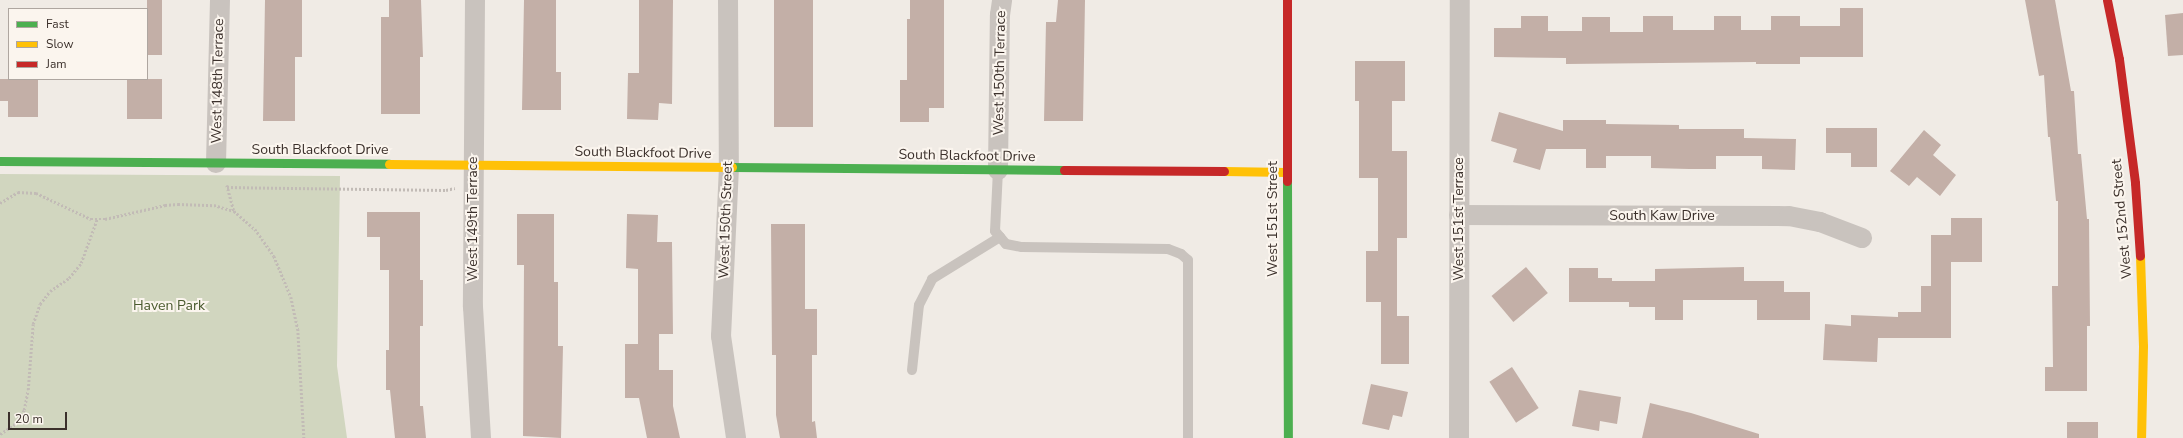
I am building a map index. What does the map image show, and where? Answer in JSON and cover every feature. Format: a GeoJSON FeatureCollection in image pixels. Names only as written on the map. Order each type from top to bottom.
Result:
{"type":"FeatureCollection","features":[{"type":"Feature","properties":{"kind":"street","name":"West 148th Terrace"},"geometry":{"type":"LineString","coordinates":[[220,0],[222,163]]}},
{"type":"Feature","properties":{"kind":"street","name":"West 149th Terrace"},"geometry":{"type":"LineString","coordinates":[[475,0],[473,307],[481,438]]}},
{"type":"Feature","properties":{"kind":"street","name":"West 150th Street"},"geometry":{"type":"LineString","coordinates":[[728,0],[729,167],[721,336],[736,438]]}},
{"type":"Feature","properties":{"kind":"street","name":"West 150th Terrace"},"geometry":{"type":"LineString","coordinates":[[998,170],[1000,15],[1002,0]]}},
{"type":"Feature","properties":{"kind":"street","name":"West 151st Street"},"geometry":{"type":"LineString","coordinates":[[1287,0],[1288,438]]}},
{"type":"Feature","properties":{"kind":"street","name":"West 151st Terrace"},"geometry":{"type":"LineString","coordinates":[[1459,438],[1460,0]]}},
{"type":"Feature","properties":{"kind":"street","name":"West 152nd Street"},"geometry":{"type":"LineString","coordinates":[[2107,0],[2118,59],[2136,190],[2141,271],[2143,346],[2141,438]]}},
{"type":"Feature","properties":{"kind":"street","name":"South Blackfoot Drive"},"geometry":{"type":"LineString","coordinates":[[0,161],[1287,172]]}},
{"type":"Feature","properties":{"kind":"street","name":"South Kaw Drive"},"geometry":{"type":"LineString","coordinates":[[1459,215],[1789,216],[1820,222],[1862,238]]}},
{"type":"Feature","properties":{"kind":"lane"},"geometry":{"type":"LineString","coordinates":[[998,170],[995,231],[1006,244],[1022,247],[1168,249],[1181,254],[1188,260],[1188,438]]}},
{"type":"Feature","properties":{"kind":"lane"},"geometry":{"type":"LineString","coordinates":[[912,370],[920,305],[932,279],[1000,237]]}},
{"type":"Feature","properties":{"kind":"path"},"geometry":{"type":"LineString","coordinates":[[222,163],[234,211]]}},
{"type":"Feature","properties":{"kind":"path"},"geometry":{"type":"LineString","coordinates":[[227,187],[446,190],[473,186]]}},
{"type":"Feature","properties":{"kind":"path"},"geometry":{"type":"LineString","coordinates":[[0,203],[18,192],[36,193],[91,219],[105,220],[165,205],[178,204],[214,205],[234,211],[255,229],[274,256],[291,297],[298,329],[304,438]]}},
{"type":"Feature","properties":{"kind":"path"},"geometry":{"type":"LineString","coordinates":[[0,434],[14,425],[24,410],[28,390],[33,324],[40,304],[50,291],[69,278],[81,263],[97,219]]}},
{"type":"Feature","properties":{"kind":"green space","name":"Haven Park"},"geometry":{"type":"Polygon","coordinates":[[[0,174],[340,176],[337,366],[347,438],[0,438],[0,174]]]}},
{"type":"Feature","properties":{"kind":"building"},"geometry":{"type":"Polygon","coordinates":[[[147,0],[162,0],[162,55],[148,55],[147,0]]]}},
{"type":"Feature","properties":{"kind":"building"},"geometry":{"type":"Polygon","coordinates":[[[265,0],[302,0],[302,57],[295,57],[295,121],[263,121],[265,0]]]}},
{"type":"Feature","properties":{"kind":"building"},"geometry":{"type":"Polygon","coordinates":[[[389,0],[421,0],[423,57],[420,57],[420,114],[381,114],[381,17],[389,17],[389,0]]]}},
{"type":"Feature","properties":{"kind":"building"},"geometry":{"type":"Polygon","coordinates":[[[524,0],[556,0],[556,72],[561,72],[561,110],[522,110],[524,0]]]}},
{"type":"Feature","properties":{"kind":"building"},"geometry":{"type":"Polygon","coordinates":[[[639,0],[673,0],[672,104],[659,103],[658,120],[627,119],[628,73],[639,73],[639,0]]]}},
{"type":"Feature","properties":{"kind":"building"},"geometry":{"type":"Polygon","coordinates":[[[774,0],[813,0],[813,127],[774,127],[774,0]]]}},
{"type":"Feature","properties":{"kind":"building"},"geometry":{"type":"Polygon","coordinates":[[[910,0],[944,0],[944,108],[929,108],[929,122],[900,122],[900,80],[907,80],[907,19],[910,19],[910,0]]]}},
{"type":"Feature","properties":{"kind":"building"},"geometry":{"type":"Polygon","coordinates":[[[1058,0],[1085,0],[1083,121],[1044,121],[1046,22],[1056,22],[1058,0]]]}},
{"type":"Feature","properties":{"kind":"building"},"geometry":{"type":"Polygon","coordinates":[[[2025,0],[2055,0],[2071,91],[2074,91],[2078,154],[2081,154],[2087,219],[2089,219],[2090,326],[2087,326],[2087,391],[2045,391],[2045,367],[2053,367],[2052,286],[2058,286],[2058,201],[2056,201],[2050,137],[2048,137],[2044,75],[2039,76],[2025,0]]]}},
{"type":"Feature","properties":{"kind":"building"},"geometry":{"type":"Polygon","coordinates":[[[1840,8],[1863,8],[1863,57],[1800,57],[1800,64],[1756,64],[1756,62],[1566,64],[1566,58],[1494,57],[1494,28],[1521,28],[1521,16],[1548,16],[1548,31],[1582,31],[1582,17],[1610,17],[1610,32],[1643,32],[1643,16],[1673,16],[1673,30],[1714,30],[1714,16],[1741,16],[1741,30],[1771,30],[1771,16],[1800,16],[1800,26],[1840,26],[1840,8]]]}},
{"type":"Feature","properties":{"kind":"building"},"geometry":{"type":"Polygon","coordinates":[[[2183,13],[2183,55],[2168,56],[2165,15],[2183,13]]]}},
{"type":"Feature","properties":{"kind":"building"},"geometry":{"type":"Polygon","coordinates":[[[1355,61],[1405,61],[1405,101],[1392,101],[1392,151],[1407,151],[1407,238],[1397,238],[1397,316],[1409,316],[1409,364],[1381,364],[1381,302],[1366,302],[1366,251],[1378,251],[1378,178],[1359,178],[1359,101],[1355,101],[1355,61]]]}},
{"type":"Feature","properties":{"kind":"building"},"geometry":{"type":"Polygon","coordinates":[[[0,79],[38,80],[38,117],[8,117],[8,101],[0,101],[0,79]]]}},
{"type":"Feature","properties":{"kind":"building"},"geometry":{"type":"Polygon","coordinates":[[[162,79],[162,119],[127,119],[127,80],[162,79]]]}},
{"type":"Feature","properties":{"kind":"building"},"geometry":{"type":"Polygon","coordinates":[[[1499,112],[1563,131],[1563,120],[1606,120],[1606,124],[1679,125],[1679,129],[1744,129],[1744,138],[1796,139],[1795,170],[1762,169],[1762,156],[1716,156],[1716,169],[1689,169],[1651,168],[1651,156],[1606,156],[1606,168],[1586,168],[1586,149],[1546,149],[1540,170],[1513,162],[1517,149],[1491,141],[1499,112]]]}},
{"type":"Feature","properties":{"kind":"building"},"geometry":{"type":"Polygon","coordinates":[[[1826,128],[1877,128],[1877,167],[1851,167],[1851,153],[1826,153],[1826,128]]]}},
{"type":"Feature","properties":{"kind":"building"},"geometry":{"type":"Polygon","coordinates":[[[1924,130],[1941,145],[1933,155],[1956,175],[1940,196],[1917,177],[1909,186],[1890,171],[1924,130]]]}},
{"type":"Feature","properties":{"kind":"building"},"geometry":{"type":"Polygon","coordinates":[[[367,212],[420,212],[420,280],[423,280],[423,326],[420,326],[420,406],[423,406],[426,438],[395,438],[390,390],[386,390],[386,350],[389,350],[389,270],[380,270],[380,237],[367,237],[367,212]]]}},
{"type":"Feature","properties":{"kind":"building"},"geometry":{"type":"Polygon","coordinates":[[[517,214],[554,214],[554,282],[558,282],[558,346],[563,346],[561,438],[523,436],[524,265],[517,265],[517,214]]]}},
{"type":"Feature","properties":{"kind":"building"},"geometry":{"type":"Polygon","coordinates":[[[627,214],[658,215],[657,242],[672,242],[673,334],[659,334],[659,370],[673,370],[673,406],[680,438],[647,438],[639,398],[625,398],[625,344],[638,344],[638,269],[626,268],[627,214]]]}},
{"type":"Feature","properties":{"kind":"building"},"geometry":{"type":"Polygon","coordinates":[[[1951,218],[1982,218],[1982,262],[1951,262],[1951,338],[1878,338],[1877,362],[1823,360],[1825,324],[1851,326],[1851,315],[1898,317],[1898,312],[1921,312],[1921,286],[1931,286],[1931,235],[1951,235],[1951,218]]]}},
{"type":"Feature","properties":{"kind":"building"},"geometry":{"type":"Polygon","coordinates":[[[771,224],[805,224],[805,309],[817,309],[817,355],[812,355],[812,422],[815,421],[817,438],[780,438],[776,415],[776,355],[772,355],[771,224]]]}},
{"type":"Feature","properties":{"kind":"building"},"geometry":{"type":"Polygon","coordinates":[[[1526,267],[1548,293],[1513,322],[1492,296],[1526,267]]]}},
{"type":"Feature","properties":{"kind":"building"},"geometry":{"type":"Polygon","coordinates":[[[1744,267],[1744,281],[1784,281],[1784,292],[1810,292],[1810,320],[1757,320],[1757,300],[1683,300],[1683,320],[1655,320],[1655,307],[1629,307],[1629,302],[1569,302],[1569,268],[1598,268],[1598,278],[1612,278],[1612,281],[1655,281],[1655,269],[1744,267]]]}},
{"type":"Feature","properties":{"kind":"building"},"geometry":{"type":"Polygon","coordinates":[[[1512,367],[1539,408],[1516,423],[1489,382],[1512,367]]]}},
{"type":"Feature","properties":{"kind":"building"},"geometry":{"type":"Polygon","coordinates":[[[1371,384],[1408,392],[1402,417],[1393,415],[1389,430],[1362,424],[1371,384]]]}},
{"type":"Feature","properties":{"kind":"building"},"geometry":{"type":"Polygon","coordinates":[[[1579,390],[1621,397],[1617,424],[1600,421],[1599,431],[1572,426],[1579,390]]]}},
{"type":"Feature","properties":{"kind":"building"},"geometry":{"type":"Polygon","coordinates":[[[1650,403],[1691,413],[1759,434],[1759,438],[1642,438],[1650,403]]]}},
{"type":"Feature","properties":{"kind":"building"},"geometry":{"type":"Polygon","coordinates":[[[2067,422],[2098,422],[2098,438],[2067,438],[2067,422]]]}},
{"type":"Feature","properties":{"kind":"traffic: fast"},"geometry":{"type":"LineString","coordinates":[[0,161],[389,164]]}},
{"type":"Feature","properties":{"kind":"traffic: fast"},"geometry":{"type":"LineString","coordinates":[[732,167],[1064,170]]}},
{"type":"Feature","properties":{"kind":"traffic: fast"},"geometry":{"type":"LineString","coordinates":[[1287,181],[1288,438]]}},
{"type":"Feature","properties":{"kind":"traffic: slow"},"geometry":{"type":"LineString","coordinates":[[389,164],[732,167]]}},
{"type":"Feature","properties":{"kind":"traffic: slow"},"geometry":{"type":"LineString","coordinates":[[1224,171],[1287,172]]}},
{"type":"Feature","properties":{"kind":"traffic: slow"},"geometry":{"type":"LineString","coordinates":[[2140,256],[2143,346],[2141,438]]}},
{"type":"Feature","properties":{"kind":"traffic: jam"},"geometry":{"type":"LineString","coordinates":[[1287,0],[1287,181]]}},
{"type":"Feature","properties":{"kind":"traffic: jam"},"geometry":{"type":"LineString","coordinates":[[2107,0],[2119,59],[2135,183],[2140,256]]}},
{"type":"Feature","properties":{"kind":"traffic: jam"},"geometry":{"type":"LineString","coordinates":[[1064,170],[1224,171]]}}]}
